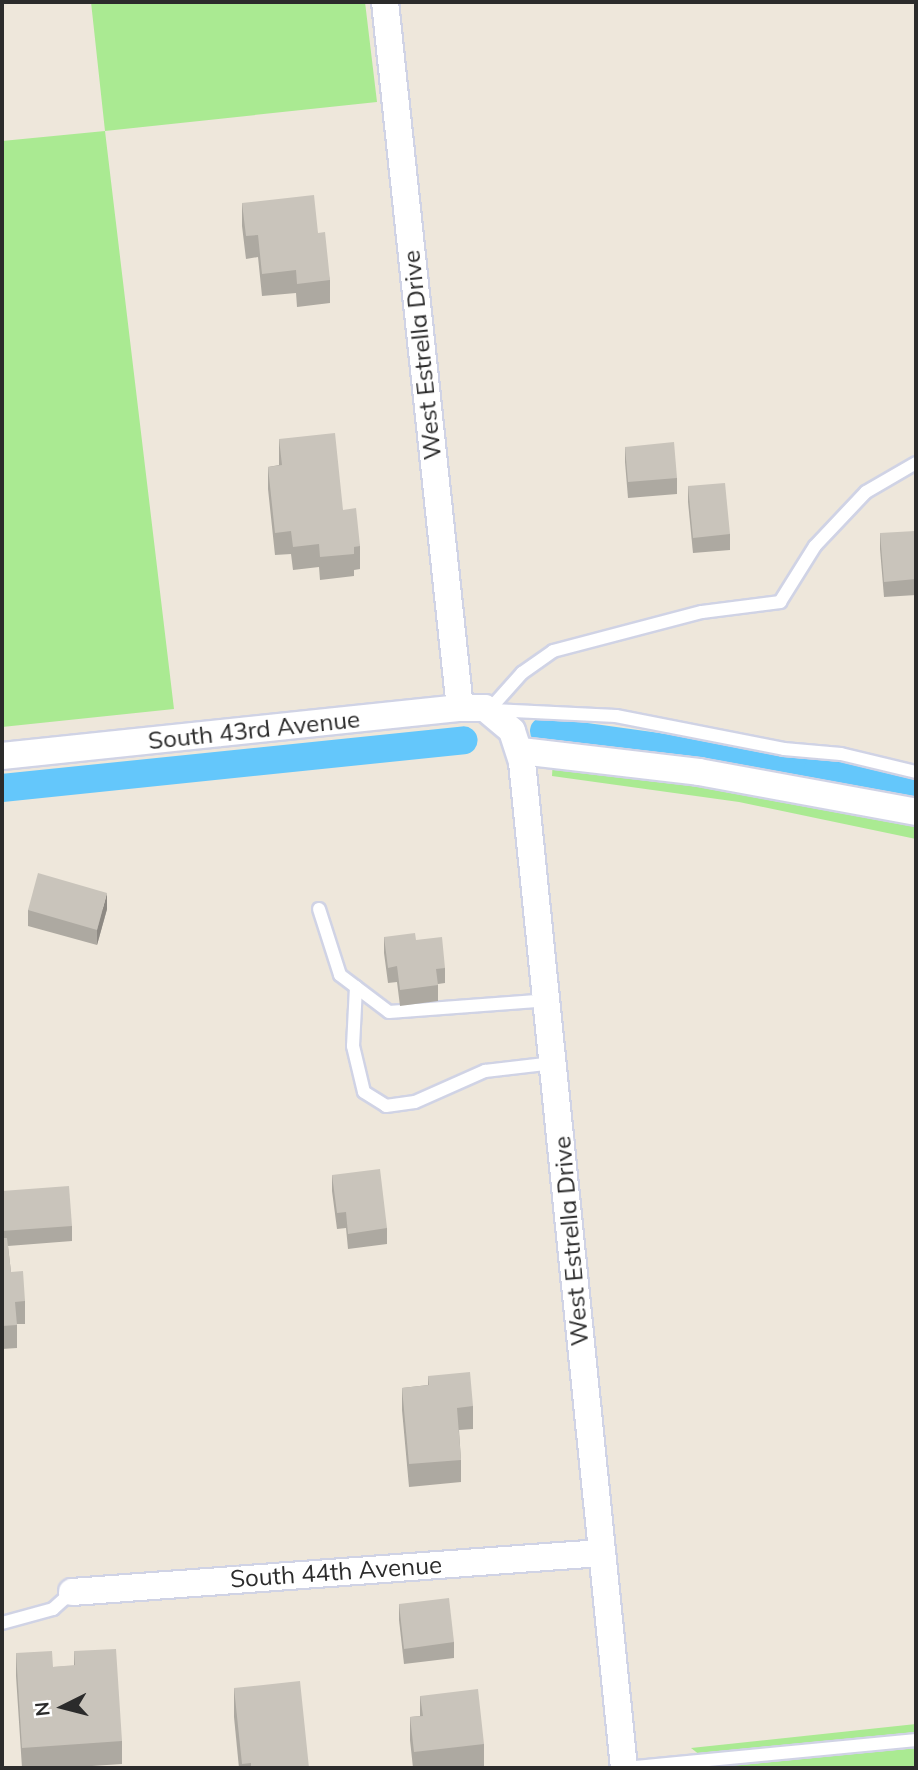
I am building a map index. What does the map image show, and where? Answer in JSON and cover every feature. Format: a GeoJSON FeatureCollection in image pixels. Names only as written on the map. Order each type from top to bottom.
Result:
{"type":"FeatureCollection","features":[{"type":"Feature","properties":{"kind":"street","name":"West Estrella Drive"},"geometry":{"type":"LineString","coordinates":[[385,2],[460,708]]}},
{"type":"Feature","properties":{"kind":"street","name":"South 43rd Avenue"},"geometry":{"type":"LineString","coordinates":[[2,756],[460,708],[496,715]]}},
{"type":"Feature","properties":{"kind":"street","name":"West Estrella Drive"},"geometry":{"type":"LineString","coordinates":[[496,715],[521,751],[625,1768]]}},
{"type":"Feature","properties":{"kind":"street"},"geometry":{"type":"LineString","coordinates":[[521,751],[699,772],[916,811]]}},
{"type":"Feature","properties":{"kind":"street","name":"South 44th Avenue"},"geometry":{"type":"LineString","coordinates":[[72,1592],[601,1553]]}},
{"type":"Feature","properties":{"kind":"lane"},"geometry":{"type":"LineString","coordinates":[[496,715],[522,673],[553,651],[702,612],[780,602],[816,546],[866,492],[916,463]]}},
{"type":"Feature","properties":{"kind":"lane"},"geometry":{"type":"LineString","coordinates":[[496,715],[616,716],[784,749],[841,754],[916,772]]}},
{"type":"Feature","properties":{"kind":"lane"},"geometry":{"type":"LineString","coordinates":[[319,909],[340,975],[389,1012],[547,1000]]}},
{"type":"Feature","properties":{"kind":"lane"},"geometry":{"type":"LineString","coordinates":[[356,987],[353,1046],[364,1092],[386,1106],[415,1102],[485,1071],[554,1063]]}},
{"type":"Feature","properties":{"kind":"lane"},"geometry":{"type":"LineString","coordinates":[[2,1623],[53,1609],[72,1592]]}},
{"type":"Feature","properties":{"kind":"lane"},"geometry":{"type":"LineString","coordinates":[[625,1768],[916,1740]]}},
{"type":"Feature","properties":{"kind":"green space"},"geometry":{"type":"Polygon","coordinates":[[[91,2],[365,2],[377,102],[105,131],[91,2]]]}},
{"type":"Feature","properties":{"kind":"green space"},"geometry":{"type":"Polygon","coordinates":[[[105,131],[174,709],[2,727],[2,141],[105,131]]]}},
{"type":"Feature","properties":{"kind":"green space"},"geometry":{"type":"Polygon","coordinates":[[[553,759],[916,820],[916,839],[739,802],[552,776],[553,759]]]}},
{"type":"Feature","properties":{"kind":"green space"},"geometry":{"type":"Polygon","coordinates":[[[916,1724],[916,1733],[700,1755],[691,1748],[916,1724]]]}},
{"type":"Feature","properties":{"kind":"green space"},"geometry":{"type":"Polygon","coordinates":[[[916,1748],[916,1768],[699,1768],[916,1748]]]}},
{"type":"Feature","properties":{"kind":"building"},"geometry":{"type":"Polygon","coordinates":[[[314,195],[318,233],[325,232],[330,280],[297,284],[296,270],[262,274],[258,235],[246,236],[242,203],[314,195]]]}},
{"type":"Feature","properties":{"kind":"building"},"geometry":{"type":"Polygon","coordinates":[[[335,433],[343,510],[356,508],[360,546],[354,547],[354,554],[320,557],[319,544],[293,547],[291,531],[275,533],[268,467],[282,465],[279,439],[335,433]]]}},
{"type":"Feature","properties":{"kind":"building"},"geometry":{"type":"Polygon","coordinates":[[[674,442],[677,478],[628,482],[625,447],[674,442]]]}},
{"type":"Feature","properties":{"kind":"building"},"geometry":{"type":"Polygon","coordinates":[[[725,483],[730,534],[693,538],[688,486],[725,483]]]}},
{"type":"Feature","properties":{"kind":"building"},"geometry":{"type":"Polygon","coordinates":[[[915,531],[916,579],[884,582],[880,533],[915,531]]]}},
{"type":"Feature","properties":{"kind":"building"},"geometry":{"type":"Polygon","coordinates":[[[38,873],[107,893],[97,930],[28,910],[38,873]]]}},
{"type":"Feature","properties":{"kind":"building"},"geometry":{"type":"Polygon","coordinates":[[[415,933],[416,940],[442,937],[445,968],[436,969],[438,985],[400,990],[397,966],[388,968],[384,937],[415,933]]]}},
{"type":"Feature","properties":{"kind":"building"},"geometry":{"type":"Polygon","coordinates":[[[380,1169],[387,1228],[348,1234],[346,1212],[337,1213],[332,1175],[380,1169]]]}},
{"type":"Feature","properties":{"kind":"building"},"geometry":{"type":"Polygon","coordinates":[[[69,1186],[72,1226],[2,1231],[2,1191],[69,1186]]]}},
{"type":"Feature","properties":{"kind":"building"},"geometry":{"type":"Polygon","coordinates":[[[2,1238],[7,1238],[11,1272],[23,1271],[25,1301],[15,1302],[17,1325],[2,1326],[2,1238]]]}},
{"type":"Feature","properties":{"kind":"building"},"geometry":{"type":"Polygon","coordinates":[[[470,1372],[473,1406],[457,1408],[461,1460],[409,1464],[402,1388],[429,1385],[428,1376],[470,1372]]]}},
{"type":"Feature","properties":{"kind":"building"},"geometry":{"type":"Polygon","coordinates":[[[449,1598],[454,1642],[404,1649],[399,1604],[449,1598]]]}},
{"type":"Feature","properties":{"kind":"building"},"geometry":{"type":"Polygon","coordinates":[[[116,1649],[122,1741],[22,1748],[16,1653],[52,1651],[53,1667],[75,1665],[74,1651],[116,1649]]]}},
{"type":"Feature","properties":{"kind":"building"},"geometry":{"type":"Polygon","coordinates":[[[300,1681],[309,1768],[251,1768],[251,1763],[242,1764],[234,1688],[300,1681]]]}},
{"type":"Feature","properties":{"kind":"building"},"geometry":{"type":"Polygon","coordinates":[[[478,1689],[484,1744],[414,1752],[410,1717],[423,1716],[420,1696],[478,1689]]]}},
{"type":"Feature","properties":{"kind":"waterway"},"geometry":{"type":"LineString","coordinates":[[544,731],[818,769],[916,792]]}},
{"type":"Feature","properties":{"kind":"waterway"},"geometry":{"type":"LineString","coordinates":[[2,788],[464,740]]}}]}
